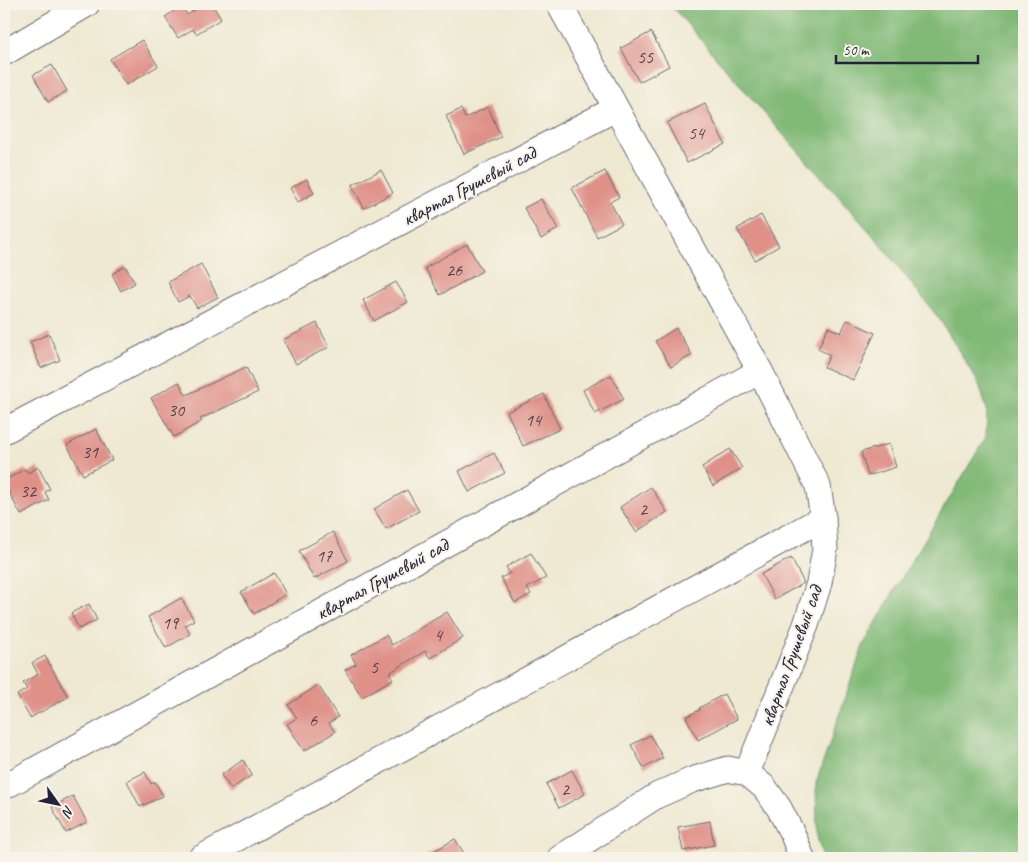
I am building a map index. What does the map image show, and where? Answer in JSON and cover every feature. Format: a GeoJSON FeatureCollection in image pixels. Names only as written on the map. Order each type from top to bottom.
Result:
{"type":"FeatureCollection","features":[{"type":"Feature","properties":{"kind":"lane"},"geometry":{"type":"LineString","coordinates":[[4,53],[87,4]]}},
{"type":"Feature","properties":{"kind":"lane","name":"квартал Грушевый сад"},"geometry":{"type":"LineString","coordinates":[[559,4],[760,371],[818,486],[824,518],[826,549],[819,583],[808,617],[747,773]]}},
{"type":"Feature","properties":{"kind":"lane","name":"квартал Грушевый сад"},"geometry":{"type":"LineString","coordinates":[[4,431],[616,109]]}},
{"type":"Feature","properties":{"kind":"lane","name":"квартал Грушевый сад"},"geometry":{"type":"LineString","coordinates":[[4,787],[760,371]]}},
{"type":"Feature","properties":{"kind":"lane"},"geometry":{"type":"LineString","coordinates":[[201,858],[824,518]]}},
{"type":"Feature","properties":{"kind":"lane"},"geometry":{"type":"LineString","coordinates":[[560,858],[656,796],[692,780],[728,769],[747,773],[764,787],[779,808],[802,858]]}},
{"type":"Feature","properties":{"kind":"green space"},"geometry":{"type":"Polygon","coordinates":[[[668,4],[1024,4],[1024,858],[823,858],[817,837],[816,783],[863,646],[986,437],[987,410],[979,384],[940,320],[878,241],[668,4]]]}},
{"type":"Feature","properties":{"kind":"building"},"geometry":{"type":"Polygon","coordinates":[[[204,4],[212,4],[221,19],[196,34],[193,29],[178,38],[165,17],[182,6],[187,15],[204,4]]]}},
{"type":"Feature","properties":{"kind":"building"},"geometry":{"type":"Polygon","coordinates":[[[651,32],[669,66],[639,82],[621,48],[651,32]]]}},
{"type":"Feature","properties":{"kind":"building"},"geometry":{"type":"Polygon","coordinates":[[[142,40],[158,66],[126,85],[110,59],[142,40]]]}},
{"type":"Feature","properties":{"kind":"building"},"geometry":{"type":"Polygon","coordinates":[[[52,65],[67,91],[48,102],[33,75],[52,65]]]}},
{"type":"Feature","properties":{"kind":"building"},"geometry":{"type":"Polygon","coordinates":[[[705,104],[725,144],[687,163],[667,123],[705,104]]]}},
{"type":"Feature","properties":{"kind":"building"},"geometry":{"type":"Polygon","coordinates":[[[488,107],[501,137],[464,154],[446,116],[461,109],[465,118],[488,107]]]}},
{"type":"Feature","properties":{"kind":"building"},"geometry":{"type":"Polygon","coordinates":[[[381,170],[393,193],[364,208],[352,185],[381,170]]]}},
{"type":"Feature","properties":{"kind":"building"},"geometry":{"type":"Polygon","coordinates":[[[605,171],[619,197],[610,202],[622,224],[597,237],[572,188],[605,171]]]}},
{"type":"Feature","properties":{"kind":"building"},"geometry":{"type":"Polygon","coordinates":[[[307,179],[314,193],[298,202],[290,188],[307,179]]]}},
{"type":"Feature","properties":{"kind":"building"},"geometry":{"type":"Polygon","coordinates":[[[541,199],[558,229],[541,239],[524,208],[541,199]]]}},
{"type":"Feature","properties":{"kind":"building"},"geometry":{"type":"Polygon","coordinates":[[[761,215],[779,246],[755,260],[737,229],[761,215]]]}},
{"type":"Feature","properties":{"kind":"building"},"geometry":{"type":"Polygon","coordinates":[[[467,244],[482,271],[440,295],[425,268],[467,244]]]}},
{"type":"Feature","properties":{"kind":"building"},"geometry":{"type":"Polygon","coordinates":[[[201,264],[218,297],[197,308],[190,296],[178,302],[168,282],[201,264]]]}},
{"type":"Feature","properties":{"kind":"building"},"geometry":{"type":"Polygon","coordinates":[[[125,266],[135,283],[121,291],[112,274],[125,266]]]}},
{"type":"Feature","properties":{"kind":"building"},"geometry":{"type":"Polygon","coordinates":[[[396,282],[408,302],[374,321],[363,300],[396,282]]]}},
{"type":"Feature","properties":{"kind":"building"},"geometry":{"type":"Polygon","coordinates":[[[847,320],[875,333],[853,380],[824,367],[830,355],[818,349],[828,327],[841,333],[847,320]]]}},
{"type":"Feature","properties":{"kind":"building"},"geometry":{"type":"Polygon","coordinates":[[[317,323],[329,347],[296,364],[283,340],[317,323]]]}},
{"type":"Feature","properties":{"kind":"building"},"geometry":{"type":"Polygon","coordinates":[[[676,328],[692,355],[671,367],[655,341],[676,328]]]}},
{"type":"Feature","properties":{"kind":"building"},"geometry":{"type":"Polygon","coordinates":[[[49,334],[60,360],[41,368],[30,342],[49,334]]]}},
{"type":"Feature","properties":{"kind":"building"},"geometry":{"type":"Polygon","coordinates":[[[246,367],[258,392],[200,419],[202,421],[174,437],[151,398],[179,382],[186,395],[246,367]]]}},
{"type":"Feature","properties":{"kind":"building"},"geometry":{"type":"Polygon","coordinates":[[[611,375],[624,399],[595,414],[583,390],[611,375]]]}},
{"type":"Feature","properties":{"kind":"building"},"geometry":{"type":"Polygon","coordinates":[[[544,394],[560,429],[523,446],[507,412],[544,394]]]}},
{"type":"Feature","properties":{"kind":"building"},"geometry":{"type":"Polygon","coordinates":[[[96,429],[112,460],[83,475],[67,445],[96,429]]]}},
{"type":"Feature","properties":{"kind":"building"},"geometry":{"type":"Polygon","coordinates":[[[889,444],[896,467],[868,476],[861,452],[889,444]]]}},
{"type":"Feature","properties":{"kind":"building"},"geometry":{"type":"Polygon","coordinates":[[[730,449],[742,468],[713,486],[702,467],[730,449]]]}},
{"type":"Feature","properties":{"kind":"building"},"geometry":{"type":"Polygon","coordinates":[[[494,453],[505,473],[469,492],[459,471],[494,453]]]}},
{"type":"Feature","properties":{"kind":"building"},"geometry":{"type":"Polygon","coordinates":[[[38,467],[50,489],[45,492],[49,500],[21,515],[4,481],[25,469],[28,473],[38,467]]]}},
{"type":"Feature","properties":{"kind":"building"},"geometry":{"type":"Polygon","coordinates":[[[651,487],[667,512],[636,532],[620,507],[651,487]]]}},
{"type":"Feature","properties":{"kind":"building"},"geometry":{"type":"Polygon","coordinates":[[[407,490],[419,511],[386,529],[374,509],[407,490]]]}},
{"type":"Feature","properties":{"kind":"building"},"geometry":{"type":"Polygon","coordinates":[[[333,532],[348,561],[314,579],[299,551],[333,532]]]}},
{"type":"Feature","properties":{"kind":"building"},"geometry":{"type":"Polygon","coordinates":[[[531,553],[546,578],[527,588],[531,594],[515,603],[501,578],[510,573],[506,567],[531,553]]]}},
{"type":"Feature","properties":{"kind":"building"},"geometry":{"type":"Polygon","coordinates":[[[791,558],[804,583],[775,599],[761,574],[791,558]]]}},
{"type":"Feature","properties":{"kind":"building"},"geometry":{"type":"Polygon","coordinates":[[[274,573],[286,594],[254,614],[241,592],[274,573]]]}},
{"type":"Feature","properties":{"kind":"building"},"geometry":{"type":"Polygon","coordinates":[[[181,598],[194,620],[185,625],[190,634],[166,648],[148,617],[181,598]]]}},
{"type":"Feature","properties":{"kind":"building"},"geometry":{"type":"Polygon","coordinates":[[[89,604],[97,620],[79,629],[71,613],[89,604]]]}},
{"type":"Feature","properties":{"kind":"building"},"geometry":{"type":"Polygon","coordinates":[[[447,612],[463,638],[430,658],[425,651],[389,673],[393,679],[362,697],[345,670],[356,664],[351,655],[386,635],[392,645],[447,612]]]}},
{"type":"Feature","properties":{"kind":"building"},"geometry":{"type":"Polygon","coordinates":[[[45,656],[68,697],[30,718],[17,695],[27,689],[23,683],[38,674],[32,663],[45,656]]]}},
{"type":"Feature","properties":{"kind":"building"},"geometry":{"type":"Polygon","coordinates":[[[318,685],[338,717],[329,723],[335,732],[304,751],[287,724],[297,718],[288,705],[318,685]]]}},
{"type":"Feature","properties":{"kind":"building"},"geometry":{"type":"Polygon","coordinates":[[[724,694],[737,719],[698,740],[686,717],[724,694]]]}},
{"type":"Feature","properties":{"kind":"building"},"geometry":{"type":"Polygon","coordinates":[[[650,735],[663,758],[644,768],[631,745],[650,735]]]}},
{"type":"Feature","properties":{"kind":"building"},"geometry":{"type":"Polygon","coordinates":[[[243,760],[252,775],[231,789],[221,775],[243,760]]]}},
{"type":"Feature","properties":{"kind":"building"},"geometry":{"type":"Polygon","coordinates":[[[572,770],[585,794],[559,808],[546,784],[572,770]]]}},
{"type":"Feature","properties":{"kind":"building"},"geometry":{"type":"Polygon","coordinates":[[[145,772],[151,784],[155,782],[163,796],[140,807],[127,781],[145,772]]]}},
{"type":"Feature","properties":{"kind":"building"},"geometry":{"type":"Polygon","coordinates":[[[73,796],[87,822],[66,833],[52,807],[73,796]]]}},
{"type":"Feature","properties":{"kind":"building"},"geometry":{"type":"Polygon","coordinates":[[[710,821],[714,845],[683,851],[678,827],[710,821]]]}},
{"type":"Feature","properties":{"kind":"building"},"geometry":{"type":"Polygon","coordinates":[[[455,839],[467,858],[422,858],[455,839]]]}}]}
